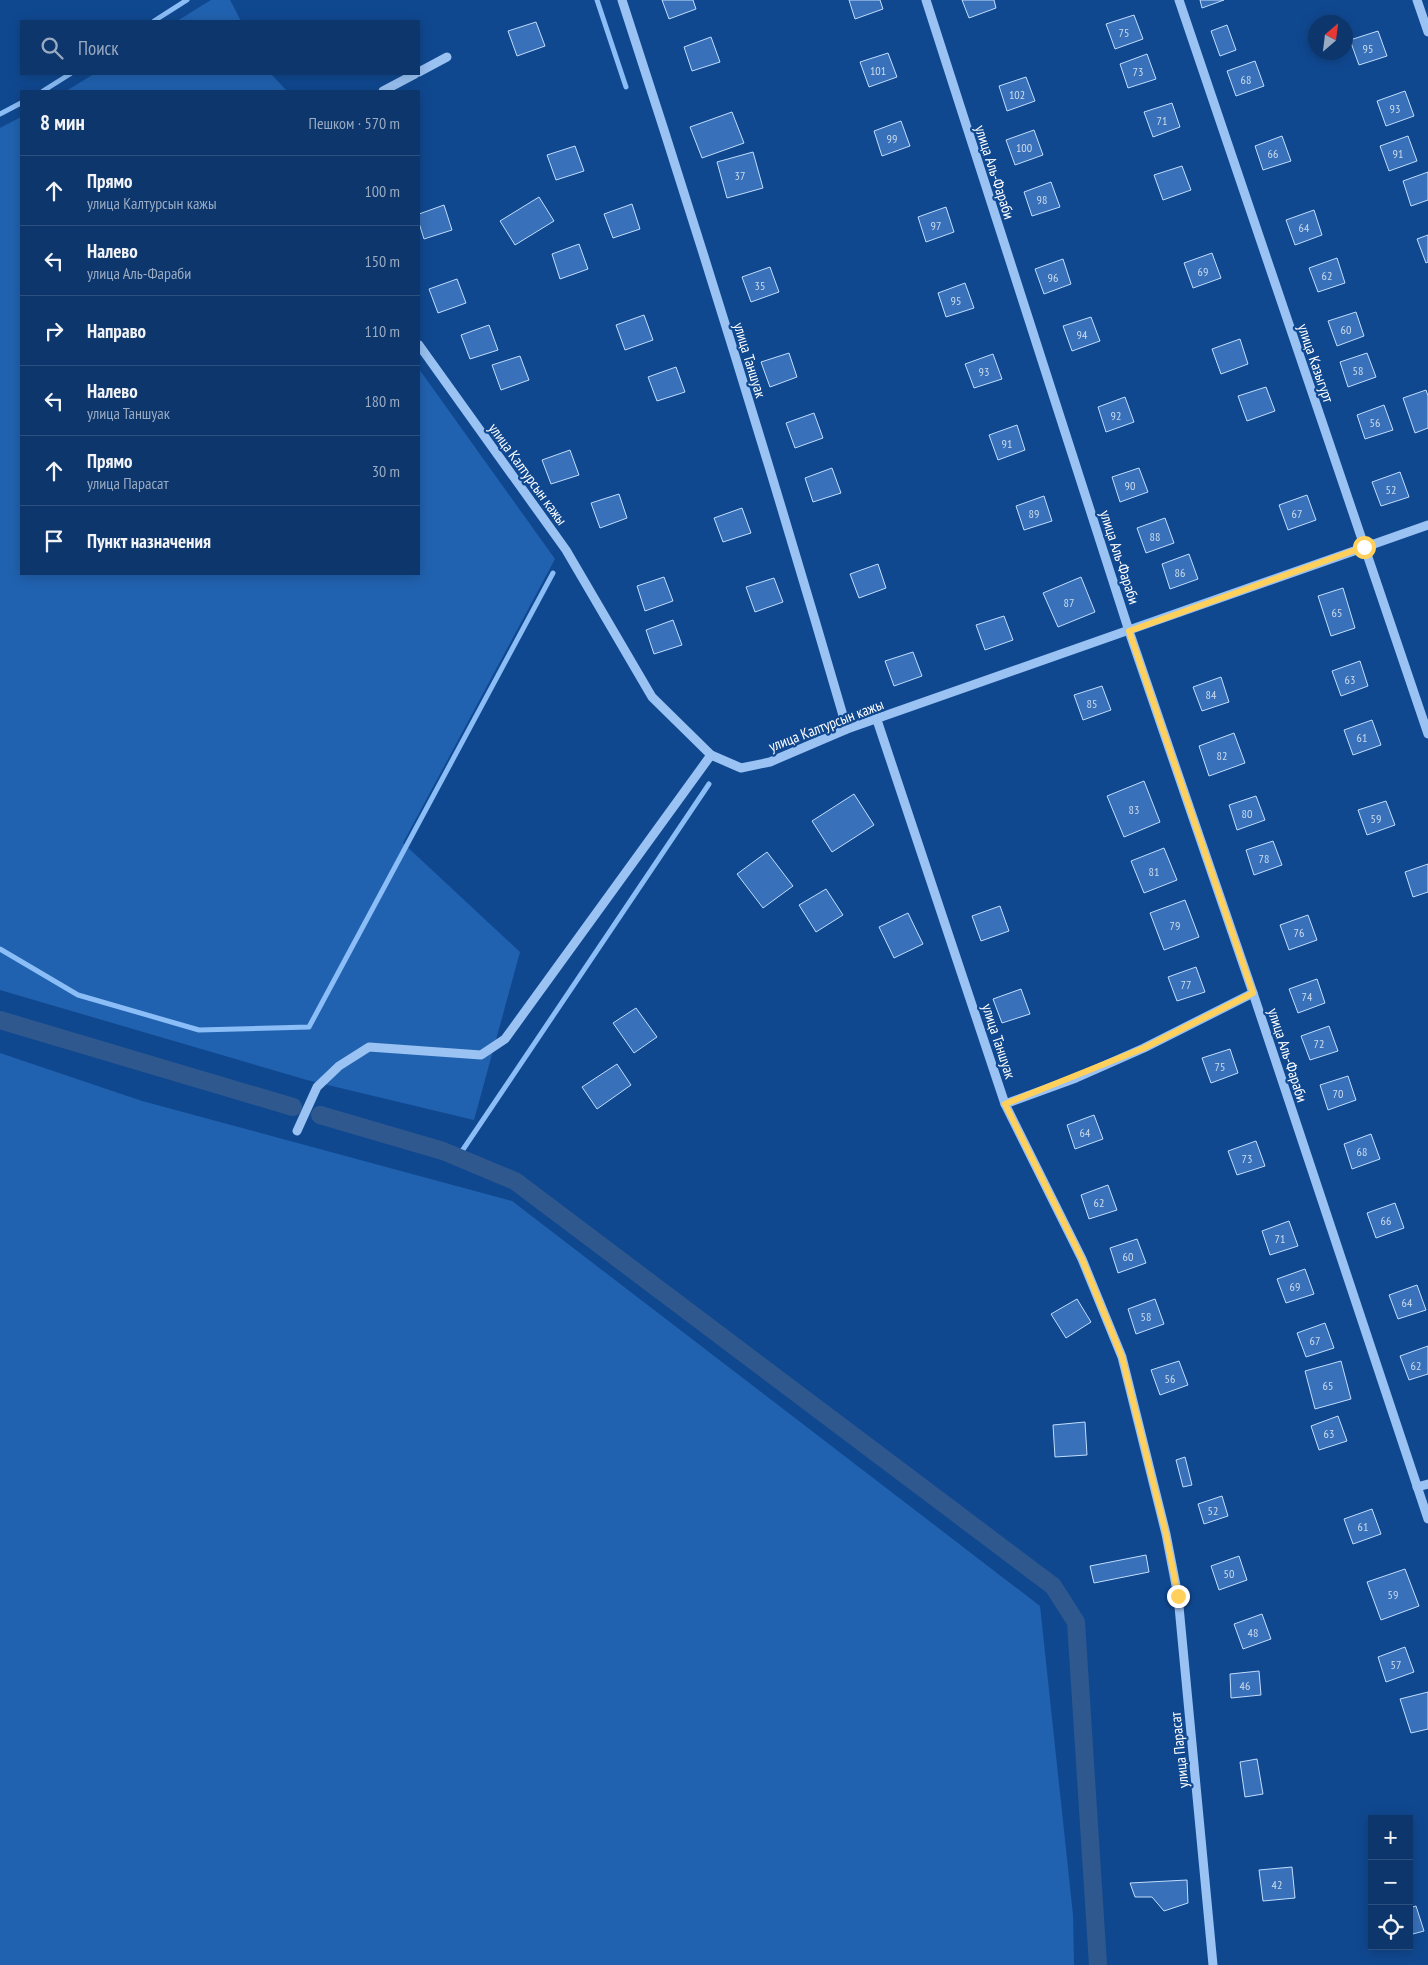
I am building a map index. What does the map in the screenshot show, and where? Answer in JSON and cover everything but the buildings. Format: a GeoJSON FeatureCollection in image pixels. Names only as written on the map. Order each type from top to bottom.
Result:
{"type":"FeatureCollection","features":[{"type":"Feature","properties":{"kind":"street","name":"улица Таншуак"},"geometry":{"type":"LineString","coordinates":[[622,0],[691,210],[766,462],[796,551],[847,729]]}},
{"type":"Feature","properties":{"kind":"street","name":"улица Аль-Фараби"},"geometry":{"type":"LineString","coordinates":[[926,0],[1129,631],[1253,993],[1428,1519]]}},
{"type":"Feature","properties":{"kind":"street","name":"улица Казыгурт"},"geometry":{"type":"LineString","coordinates":[[1180,0],[1428,734]]}},
{"type":"Feature","properties":{"kind":"street"},"geometry":{"type":"LineString","coordinates":[[1417,0],[1428,32]]}},
{"type":"Feature","properties":{"kind":"street"},"geometry":{"type":"LineString","coordinates":[[420,71],[447,56]]}},
{"type":"Feature","properties":{"kind":"street"},"geometry":{"type":"LineString","coordinates":[[385,90],[413,75]]}},
{"type":"Feature","properties":{"kind":"street","name":"улица Калтурсын кажы"},"geometry":{"type":"LineString","coordinates":[[420,346],[566,550],[652,697],[711,755],[740,768],[770,762],[847,729],[1428,525]]}},
{"type":"Feature","properties":{"kind":"street","name":"улица Таншуак"},"geometry":{"type":"LineString","coordinates":[[877,720],[1005,1104],[1082,1259],[1122,1357],[1166,1534]]}},
{"type":"Feature","properties":{"kind":"street"},"geometry":{"type":"LineString","coordinates":[[298,1132],[317,1087],[338,1066],[369,1047],[481,1055],[505,1039],[711,755]]}},
{"type":"Feature","properties":{"kind":"street"},"geometry":{"type":"LineString","coordinates":[[1005,1104],[1144,1048],[1253,993]]}},
{"type":"Feature","properties":{"kind":"street"},"geometry":{"type":"LineString","coordinates":[[1417,1487],[1428,1484]]}},
{"type":"Feature","properties":{"kind":"street","name":"улица Парасат"},"geometry":{"type":"LineString","coordinates":[[1166,1534],[1178,1596],[1213,1965]]}},
{"type":"Feature","properties":{"kind":"shaded area"},"geometry":{"type":"Polygon","coordinates":[[[211,0],[230,0],[240,20],[179,20],[211,0]]]}},
{"type":"Feature","properties":{"kind":"shaded area"},"geometry":{"type":"Polygon","coordinates":[[[92,75],[272,75],[286,90],[68,90],[92,75]]]}},
{"type":"Feature","properties":{"kind":"shaded area"},"geometry":{"type":"Polygon","coordinates":[[[20,118],[20,575],[420,575],[420,370],[555,559],[403,843],[520,952],[474,1120],[307,1080],[0,990],[0,128],[20,118]]]}},
{"type":"Feature","properties":{"kind":"shaded area"},"geometry":{"type":"Polygon","coordinates":[[[0,1053],[142,1101],[512,1201],[1040,1606],[1073,1915],[1074,1965],[0,1965],[0,1053]]]}},
{"type":"Feature","properties":{"kind":"waterway"},"geometry":{"type":"LineString","coordinates":[[156,20],[187,0]]}},
{"type":"Feature","properties":{"kind":"waterway"},"geometry":{"type":"LineString","coordinates":[[597,0],[626,87]]}},
{"type":"Feature","properties":{"kind":"waterway"},"geometry":{"type":"LineString","coordinates":[[45,90],[68,75]]}},
{"type":"Feature","properties":{"kind":"waterway"},"geometry":{"type":"LineString","coordinates":[[0,114],[20,104]]}},
{"type":"Feature","properties":{"kind":"waterway"},"geometry":{"type":"LineString","coordinates":[[0,949],[78,995],[199,1030],[309,1027],[553,573]]}},
{"type":"Feature","properties":{"kind":"waterway"},"geometry":{"type":"LineString","coordinates":[[458,1157],[709,784]]}},
{"type":"Feature","properties":{"kind":"waterway"},"geometry":{"type":"LineString","coordinates":[[0,1020],[293,1107]]}},
{"type":"Feature","properties":{"kind":"waterway"},"geometry":{"type":"LineString","coordinates":[[320,1115],[443,1151],[515,1181],[1053,1586],[1076,1622],[1098,1965]]}},
{"type":"Feature","properties":{"kind":"route"},"geometry":{"type":"LineString","coordinates":[[1178,1596],[1166,1534],[1122,1357],[1082,1259],[1005,1104],[1076,1078],[1144,1048],[1253,993],[1129,631],[1364,547]]}}]}
